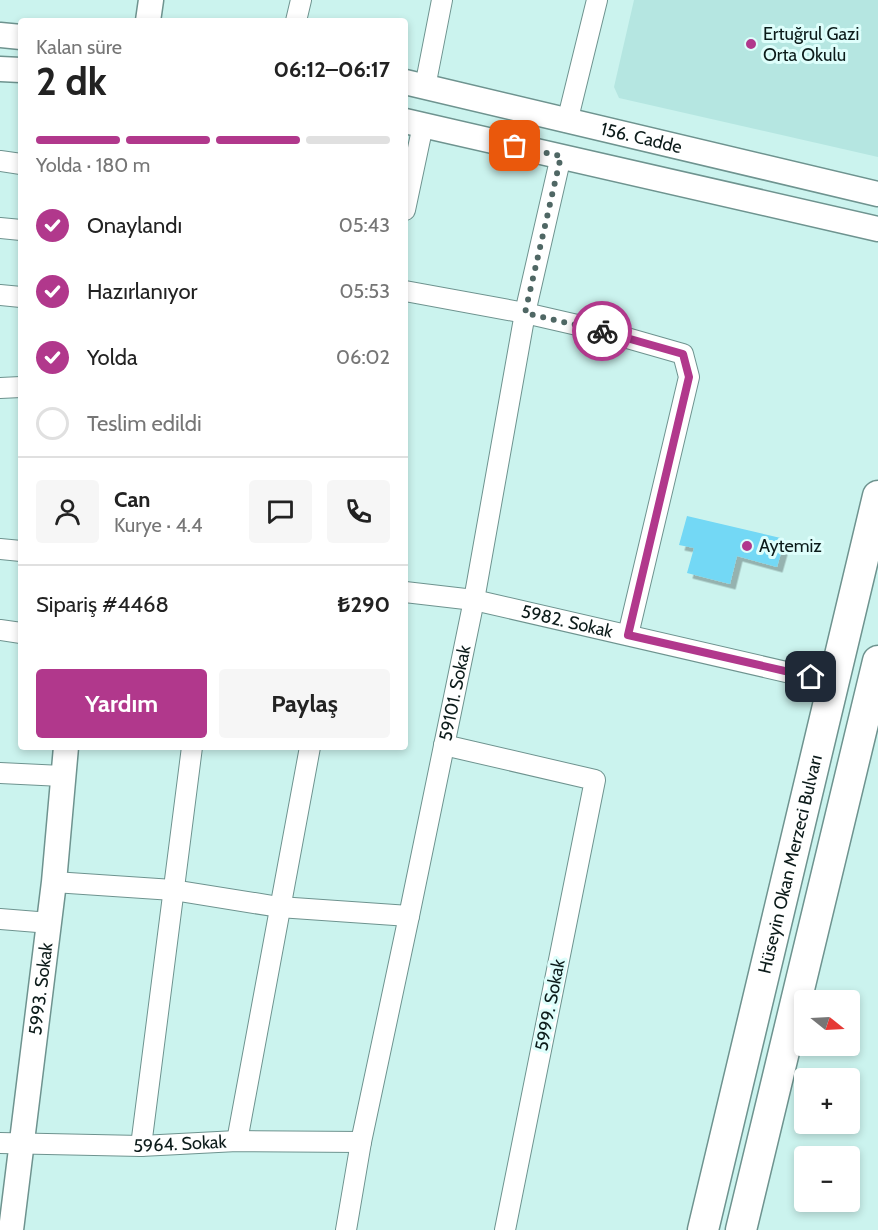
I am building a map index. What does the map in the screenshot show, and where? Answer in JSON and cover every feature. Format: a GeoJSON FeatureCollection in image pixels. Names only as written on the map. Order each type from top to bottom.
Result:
{"type":"FeatureCollection","features":[{"type":"Feature","properties":{"kind":"main road","name":"Hüseyin Okan Merzeci Bulvarı"},"geometry":{"type":"LineString","coordinates":[[703,1230],[878,496]]}},
{"type":"Feature","properties":{"kind":"main road","name":"Hüseyin Okan Merzeci Bulvarı"},"geometry":{"type":"LineString","coordinates":[[741,1230],[878,661]]}},
{"type":"Feature","properties":{"kind":"street"},"geometry":{"type":"LineString","coordinates":[[148,18],[151,0]]}},
{"type":"Feature","properties":{"kind":"street"},"geometry":{"type":"LineString","coordinates":[[297,18],[301,0]]}},
{"type":"Feature","properties":{"kind":"street"},"geometry":{"type":"LineString","coordinates":[[415,85],[442,0]]}},
{"type":"Feature","properties":{"kind":"street"},"geometry":{"type":"LineString","coordinates":[[561,156],[597,0]]}},
{"type":"Feature","properties":{"kind":"street"},"geometry":{"type":"LineString","coordinates":[[0,35],[18,37]]}},
{"type":"Feature","properties":{"kind":"street"},"geometry":{"type":"LineString","coordinates":[[0,69],[18,70]]}},
{"type":"Feature","properties":{"kind":"street","name":"156. Cadde"},"geometry":{"type":"LineString","coordinates":[[415,85],[878,194]]}},
{"type":"Feature","properties":{"kind":"street"},"geometry":{"type":"LineString","coordinates":[[408,181],[414,123]]}},
{"type":"Feature","properties":{"kind":"street","name":"156. Cadde"},"geometry":{"type":"LineString","coordinates":[[414,123],[878,229]]}},
{"type":"Feature","properties":{"kind":"street","name":"59101. Sokak"},"geometry":{"type":"LineString","coordinates":[[346,1230],[360,1142],[474,600],[525,313],[561,156]]}},
{"type":"Feature","properties":{"kind":"street"},"geometry":{"type":"LineString","coordinates":[[0,161],[18,164]]}},
{"type":"Feature","properties":{"kind":"street"},"geometry":{"type":"LineString","coordinates":[[0,228],[18,230]]}},
{"type":"Feature","properties":{"kind":"street"},"geometry":{"type":"LineString","coordinates":[[408,292],[525,313],[599,330],[683,354],[689,377],[628,635]]}},
{"type":"Feature","properties":{"kind":"street"},"geometry":{"type":"LineString","coordinates":[[0,295],[18,297]]}},
{"type":"Feature","properties":{"kind":"street"},"geometry":{"type":"LineString","coordinates":[[0,388],[18,387]]}},
{"type":"Feature","properties":{"kind":"street"},"geometry":{"type":"LineString","coordinates":[[0,549],[18,551]]}},
{"type":"Feature","properties":{"kind":"street","name":"5982. Sokak"},"geometry":{"type":"LineString","coordinates":[[408,592],[474,600],[834,683]]}},
{"type":"Feature","properties":{"kind":"street"},"geometry":{"type":"LineString","coordinates":[[0,630],[18,633]]}},
{"type":"Feature","properties":{"kind":"street","name":"5999. Sokak"},"geometry":{"type":"LineString","coordinates":[[444,745],[595,780],[505,1230]]}},
{"type":"Feature","properties":{"kind":"street","name":"5993. Sokak"},"geometry":{"type":"LineString","coordinates":[[11,1230],[11,1143],[50,923],[66,750]]}},
{"type":"Feature","properties":{"kind":"street"},"geometry":{"type":"LineString","coordinates":[[141,1146],[192,750]]}},
{"type":"Feature","properties":{"kind":"street"},"geometry":{"type":"LineString","coordinates":[[237,1141],[309,750]]}},
{"type":"Feature","properties":{"kind":"street"},"geometry":{"type":"LineString","coordinates":[[0,773],[62,776]]}},
{"type":"Feature","properties":{"kind":"street"},"geometry":{"type":"LineString","coordinates":[[54,882],[173,890],[279,907],[409,916]]}},
{"type":"Feature","properties":{"kind":"street"},"geometry":{"type":"LineString","coordinates":[[0,919],[50,923]]}},
{"type":"Feature","properties":{"kind":"street","name":"5964. Sokak"},"geometry":{"type":"LineString","coordinates":[[11,1143],[141,1146],[237,1141],[360,1142]]}},
{"type":"Feature","properties":{"kind":"shaded area","name":"Ertuğrul Gazi Orta Okulu"},"geometry":{"type":"Polygon","coordinates":[[[634,0],[878,0],[878,157],[619,98],[614,87],[634,0]]]}},
{"type":"Feature","properties":{"kind":"building"},"geometry":{"type":"Polygon","coordinates":[[[687,516],[785,539],[777,567],[737,556],[730,584],[687,573],[694,548],[679,545],[687,516]]]}},
{"type":"Feature","properties":{"kind":"way so far"},"geometry":{"type":"LineString","coordinates":[[515,146],[561,156],[525,313],[602,331]]}},
{"type":"Feature","properties":{"kind":"place","name":"Ertuğrul Gazi Orta Okulu"},"geometry":{"type":"Point","coordinates":[751,44]}},
{"type":"Feature","properties":{"kind":"place","name":"Aytemiz"},"geometry":{"type":"Point","coordinates":[747,546]}},
{"type":"Feature","properties":{"kind":"route"},"geometry":{"type":"LineString","coordinates":[[602,331],[683,354],[689,377],[628,635],[811,677]]}}]}
